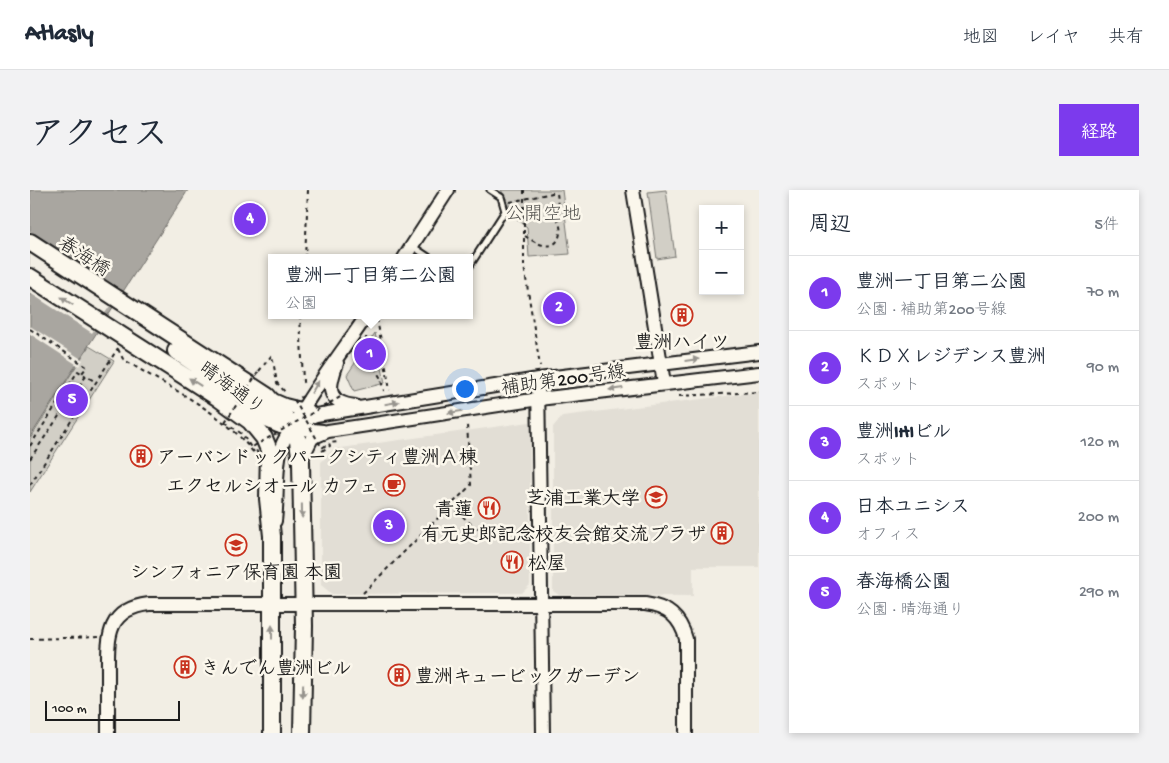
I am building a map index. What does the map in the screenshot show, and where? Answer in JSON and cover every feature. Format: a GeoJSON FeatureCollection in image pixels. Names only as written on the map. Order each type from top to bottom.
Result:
{"type":"FeatureCollection","features":[{"type":"Feature","properties":{"kind":"main road","name":"春海橋"},"geometry":{"type":"LineString","coordinates":[[30,242],[116,305]]}},
{"type":"Feature","properties":{"kind":"main road","name":"晴海通り"},"geometry":{"type":"LineString","coordinates":[[30,256],[116,305],[267,396],[294,425],[301,462],[302,733]]}},
{"type":"Feature","properties":{"kind":"main road","name":"晴海通り"},"geometry":{"type":"LineString","coordinates":[[30,277],[217,397],[250,421],[267,444],[268,499],[272,536],[272,733]]}},
{"type":"Feature","properties":{"kind":"main road","name":"晴海通り"},"geometry":{"type":"LineString","coordinates":[[116,305],[260,406],[294,425]]}},
{"type":"Feature","properties":{"kind":"street"},"geometry":{"type":"LineString","coordinates":[[407,254],[448,190]]}},
{"type":"Feature","properties":{"kind":"street"},"geometry":{"type":"LineString","coordinates":[[633,190],[664,383]]}},
{"type":"Feature","properties":{"kind":"street"},"geometry":{"type":"LineString","coordinates":[[272,536],[278,499],[280,452],[322,376],[370,319]]}},
{"type":"Feature","properties":{"kind":"street","name":"補助第200号線"},"geometry":{"type":"LineString","coordinates":[[294,425],[307,418],[539,373],[661,364],[759,352]]}},
{"type":"Feature","properties":{"kind":"street"},"geometry":{"type":"LineString","coordinates":[[341,354],[331,381],[331,391],[339,402],[363,408]]}},
{"type":"Feature","properties":{"kind":"street"},"geometry":{"type":"LineString","coordinates":[[539,373],[543,733]]}},
{"type":"Feature","properties":{"kind":"street","name":"補助第200号線"},"geometry":{"type":"LineString","coordinates":[[301,462],[308,442],[317,435],[328,437],[539,399],[759,373]]}},
{"type":"Feature","properties":{"kind":"street"},"geometry":{"type":"LineString","coordinates":[[217,397],[259,419],[294,425],[328,437]]}},
{"type":"Feature","properties":{"kind":"street"},"geometry":{"type":"LineString","coordinates":[[108,733],[108,642],[112,626],[122,613],[136,606],[149,604],[645,604],[661,606],[673,615],[682,626],[686,640],[686,733]]}},
{"type":"Feature","properties":{"kind":"lane"},"geometry":{"type":"LineString","coordinates":[[473,261],[505,211],[501,196],[490,190]]}},
{"type":"Feature","properties":{"kind":"lane"},"geometry":{"type":"LineString","coordinates":[[412,246],[424,254]]}},
{"type":"Feature","properties":{"kind":"path"},"geometry":{"type":"LineString","coordinates":[[305,254],[308,190]]}},
{"type":"Feature","properties":{"kind":"path"},"geometry":{"type":"LineString","coordinates":[[524,190],[524,266],[539,373]]}},
{"type":"Feature","properties":{"kind":"path"},"geometry":{"type":"LineString","coordinates":[[503,203],[557,191],[559,203],[557,215],[561,232],[558,239],[553,244],[545,246],[536,245],[525,236]]}},
{"type":"Feature","properties":{"kind":"path"},"geometry":{"type":"LineString","coordinates":[[300,319],[302,382],[308,389]]}},
{"type":"Feature","properties":{"kind":"path"},"geometry":{"type":"LineString","coordinates":[[372,319],[390,390]]}},
{"type":"Feature","properties":{"kind":"path"},"geometry":{"type":"LineString","coordinates":[[30,329],[87,366],[82,373]]}},
{"type":"Feature","properties":{"kind":"path"},"geometry":{"type":"LineString","coordinates":[[366,337],[368,356],[380,377],[384,391]]}},
{"type":"Feature","properties":{"kind":"path"},"geometry":{"type":"LineString","coordinates":[[30,485],[118,348],[123,359],[221,421],[246,440],[260,462]]}},
{"type":"Feature","properties":{"kind":"path"},"geometry":{"type":"LineString","coordinates":[[289,396],[277,383],[272,355],[225,422],[246,440],[256,455],[258,454],[254,446],[294,425],[342,396],[337,388],[339,386]]}},
{"type":"Feature","properties":{"kind":"path"},"geometry":{"type":"LineString","coordinates":[[30,446],[78,371],[96,382]]}},
{"type":"Feature","properties":{"kind":"path"},"geometry":{"type":"LineString","coordinates":[[30,459],[86,376]]}},
{"type":"Feature","properties":{"kind":"path"},"geometry":{"type":"LineString","coordinates":[[679,396],[759,392]]}},
{"type":"Feature","properties":{"kind":"path"},"geometry":{"type":"LineString","coordinates":[[294,425],[295,401],[303,396]]}},
{"type":"Feature","properties":{"kind":"path"},"geometry":{"type":"LineString","coordinates":[[294,425],[322,448],[328,437]]}},
{"type":"Feature","properties":{"kind":"path"},"geometry":{"type":"LineString","coordinates":[[358,598],[471,485],[467,425]]}},
{"type":"Feature","properties":{"kind":"path"},"geometry":{"type":"LineString","coordinates":[[328,437],[338,442]]}},
{"type":"Feature","properties":{"kind":"path"},"geometry":{"type":"LineString","coordinates":[[322,451],[330,446],[328,437]]}},
{"type":"Feature","properties":{"kind":"path"},"geometry":{"type":"LineString","coordinates":[[451,505],[475,528],[525,531]]}},
{"type":"Feature","properties":{"kind":"path"},"geometry":{"type":"LineString","coordinates":[[30,639],[98,637]]}},
{"type":"Feature","properties":{"kind":"shaded area"},"geometry":{"type":"Polygon","coordinates":[[[30,190],[188,190],[30,437],[30,190]]]}},
{"type":"Feature","properties":{"kind":"shaded area","name":"芝浦工業大学"},"geometry":{"type":"Polygon","coordinates":[[[759,392],[759,567],[693,567],[693,596],[559,595],[553,591],[553,427],[562,416],[759,392]]]}},
{"type":"Feature","properties":{"kind":"shaded area"},"geometry":{"type":"Polygon","coordinates":[[[530,422],[530,585],[522,593],[332,594],[321,585],[321,462],[334,449],[530,422]]]}},
{"type":"Feature","properties":{"kind":"green space","name":"公開空地"},"geometry":{"type":"Polygon","coordinates":[[[501,190],[562,190],[570,254],[529,257],[527,227],[509,213],[509,203],[501,190]]]}},
{"type":"Feature","properties":{"kind":"green space"},"geometry":{"type":"Polygon","coordinates":[[[666,190],[675,256],[657,259],[648,192],[666,190]]]}},
{"type":"Feature","properties":{"kind":"green space"},"geometry":{"type":"Polygon","coordinates":[[[375,333],[385,383],[354,391],[347,375],[375,333]]]}},
{"type":"Feature","properties":{"kind":"green space"},"geometry":{"type":"Polygon","coordinates":[[[89,346],[114,361],[30,492],[30,439],[89,346]]]}},
{"type":"Feature","properties":{"kind":"pier"},"geometry":{"type":"Polygon","coordinates":[[[30,231],[121,289],[92,333],[30,293],[30,231]]]}},
{"type":"Feature","properties":{"kind":"pier"},"geometry":{"type":"Polygon","coordinates":[[[30,326],[83,360],[79,366],[30,334],[30,326]]]}},
{"type":"Feature","properties":{"kind":"place","name":"日本ユニシス"},"geometry":{"type":"Point","coordinates":[250,219]}},
{"type":"Feature","properties":{"kind":"place","name":"ＫＤＸレジデンス豊洲"},"geometry":{"type":"Point","coordinates":[559,308]}},
{"type":"Feature","properties":{"kind":"place","name":"豊洲ハイツ"},"geometry":{"type":"Point","coordinates":[682,315]}},
{"type":"Feature","properties":{"kind":"place","name":"豊洲一丁目第二公園"},"geometry":{"type":"Point","coordinates":[370,354]}},
{"type":"Feature","properties":{"kind":"place","name":"春海橋公園"},"geometry":{"type":"Point","coordinates":[72,400]}},
{"type":"Feature","properties":{"kind":"place","name":"アーバンドックパークシティ豊洲Ａ棟"},"geometry":{"type":"Point","coordinates":[141,456]}},
{"type":"Feature","properties":{"kind":"place","name":"エクセルシオール カフェ"},"geometry":{"type":"Point","coordinates":[394,485]}},
{"type":"Feature","properties":{"kind":"place","name":"芝浦工業大学"},"geometry":{"type":"Point","coordinates":[656,497]}},
{"type":"Feature","properties":{"kind":"place","name":"青蓮"},"geometry":{"type":"Point","coordinates":[489,508]}},
{"type":"Feature","properties":{"kind":"place","name":"豊洲IHIビル"},"geometry":{"type":"Point","coordinates":[389,526]}},
{"type":"Feature","properties":{"kind":"place","name":"有元史郎記念校友会館交流プラザ"},"geometry":{"type":"Point","coordinates":[722,533]}},
{"type":"Feature","properties":{"kind":"place","name":"シンフォニア保育園 本園"},"geometry":{"type":"Point","coordinates":[236,545]}},
{"type":"Feature","properties":{"kind":"place","name":"松屋"},"geometry":{"type":"Point","coordinates":[512,562]}},
{"type":"Feature","properties":{"kind":"place","name":"きんでん豊洲ビル"},"geometry":{"type":"Point","coordinates":[185,667]}},
{"type":"Feature","properties":{"kind":"place","name":"豊洲キュービックガーデン"},"geometry":{"type":"Point","coordinates":[399,675]}}]}
